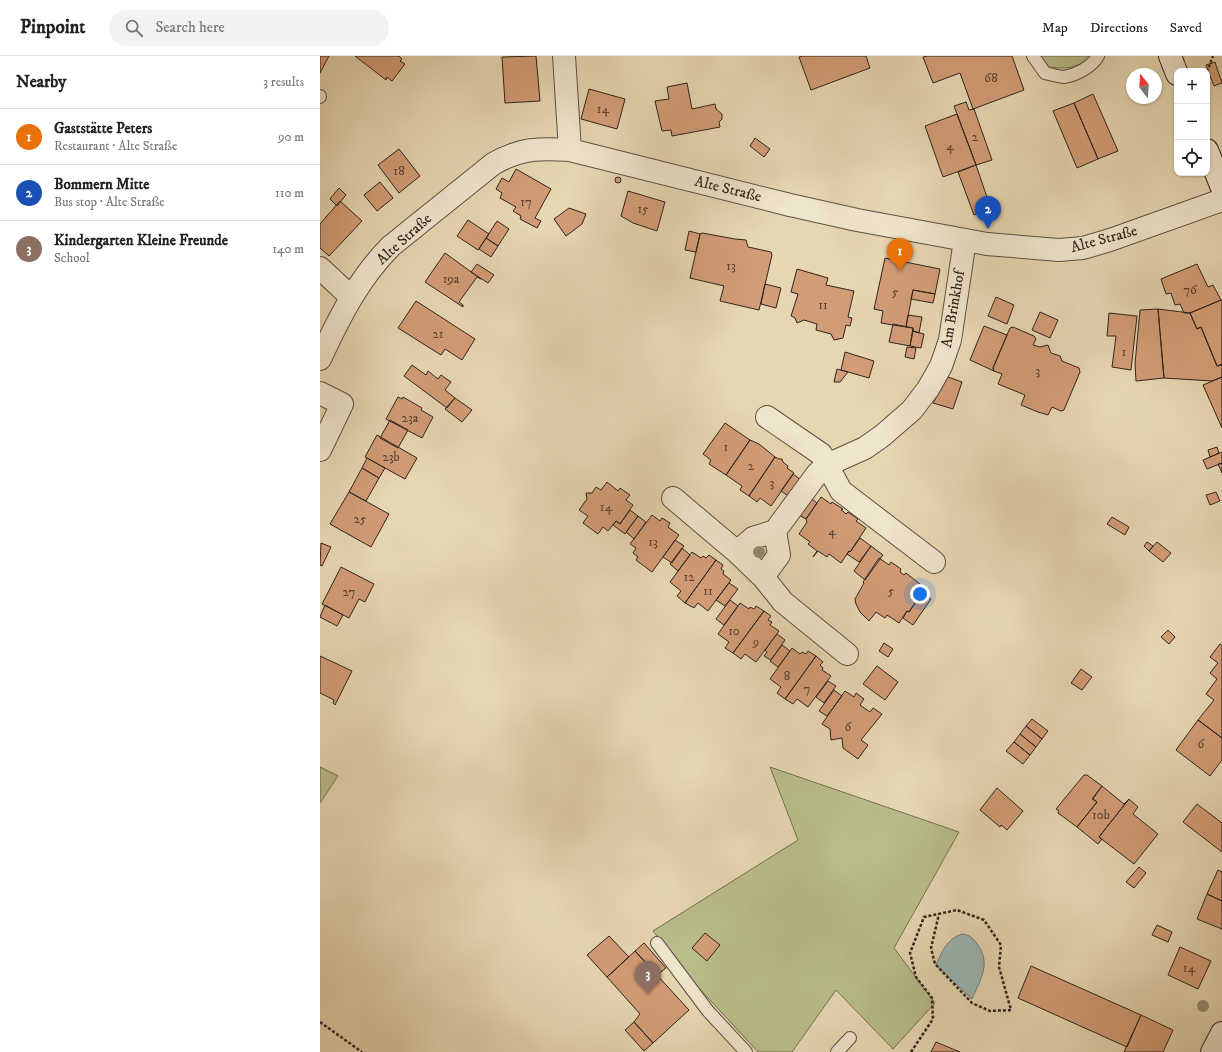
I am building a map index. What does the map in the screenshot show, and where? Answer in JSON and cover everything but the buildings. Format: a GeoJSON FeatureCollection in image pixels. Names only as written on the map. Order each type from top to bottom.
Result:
{"type":"FeatureCollection","features":[{"type":"Feature","properties":{"kind":"street"},"geometry":{"type":"LineString","coordinates":[[564,56],[570,150]]}},
{"type":"Feature","properties":{"kind":"street"},"geometry":{"type":"LineString","coordinates":[[1170,56],[1175,68]]}},
{"type":"Feature","properties":{"kind":"street","name":"Alte Straße"},"geometry":{"type":"LineString","coordinates":[[320,359],[337,322],[352,297],[380,257],[391,246],[493,164],[506,156],[539,148],[570,150],[864,222],[965,240],[1060,250],[1083,248],[1178,217],[1222,200]]}},
{"type":"Feature","properties":{"kind":"street"},"geometry":{"type":"LineString","coordinates":[[1210,158],[1222,188]]}},
{"type":"Feature","properties":{"kind":"street","name":"Am Brinkhof"},"geometry":{"type":"LineString","coordinates":[[775,531],[817,474],[827,465],[865,448],[882,436],[912,410],[928,389],[941,366],[950,340],[965,240]]}},
{"type":"Feature","properties":{"kind":"street"},"geometry":{"type":"LineString","coordinates":[[320,268],[352,297]]}},
{"type":"Feature","properties":{"kind":"street"},"geometry":{"type":"LineString","coordinates":[[320,393],[342,404],[320,450]]}},
{"type":"Feature","properties":{"kind":"street"},"geometry":{"type":"LineString","coordinates":[[767,417],[821,454],[841,491],[934,562]]}},
{"type":"Feature","properties":{"kind":"street"},"geometry":{"type":"LineString","coordinates":[[673,498],[737,552],[763,577],[783,602],[847,654]]}},
{"type":"Feature","properties":{"kind":"street"},"geometry":{"type":"LineString","coordinates":[[737,552],[753,538],[775,531],[779,555],[763,577]]}},
{"type":"Feature","properties":{"kind":"street"},"geometry":{"type":"LineString","coordinates":[[1212,1052],[1222,1033]]}},
{"type":"Feature","properties":{"kind":"lane"},"geometry":{"type":"LineString","coordinates":[[1033,56],[1045,73],[1063,77],[1078,72],[1094,63],[1098,56]]}},
{"type":"Feature","properties":{"kind":"lane"},"geometry":{"type":"LineString","coordinates":[[657,943],[708,1011],[746,1052]]}},
{"type":"Feature","properties":{"kind":"lane"},"geometry":{"type":"LineString","coordinates":[[837,1052],[850,1038]]}},
{"type":"Feature","properties":{"kind":"path"},"geometry":{"type":"LineString","coordinates":[[1208,68],[1213,56]]}},
{"type":"Feature","properties":{"kind":"path"},"geometry":{"type":"LineString","coordinates":[[912,1052],[933,1019],[932,998],[916,977],[910,953],[924,918],[939,914],[957,910],[984,920],[1001,945],[999,967],[1011,1010],[990,1011],[972,1003],[935,964],[931,948],[939,914]]}},
{"type":"Feature","properties":{"kind":"path"},"geometry":{"type":"LineString","coordinates":[[320,1022],[362,1052]]}},
{"type":"Feature","properties":{"kind":"green space"},"geometry":{"type":"Polygon","coordinates":[[[1039,56],[1090,56],[1076,66],[1060,68],[1049,67],[1039,56]]]}},
{"type":"Feature","properties":{"kind":"green space"},"geometry":{"type":"Polygon","coordinates":[[[320,767],[338,776],[320,803],[320,767]]]}},
{"type":"Feature","properties":{"kind":"green space"},"geometry":{"type":"Polygon","coordinates":[[[770,767],[959,832],[894,948],[935,1003],[893,1049],[836,990],[792,1052],[758,1052],[698,987],[653,931],[798,840],[770,767]]]}},
{"type":"Feature","properties":{"kind":"water"},"geometry":{"type":"Polygon","coordinates":[[[962,934],[969,936],[974,940],[984,958],[983,972],[972,999],[936,965],[943,950],[949,942],[962,934]]]}},
{"type":"Feature","properties":{"kind":"place","name":"Bommern Mitte"},"geometry":{"type":"Point","coordinates":[988,229]}},
{"type":"Feature","properties":{"kind":"place","name":"Gaststätte Peters"},"geometry":{"type":"Point","coordinates":[900,271]}},
{"type":"Feature","properties":{"kind":"place","name":"Kindergarten Kleine Freunde"},"geometry":{"type":"Point","coordinates":[648,994]}}]}
